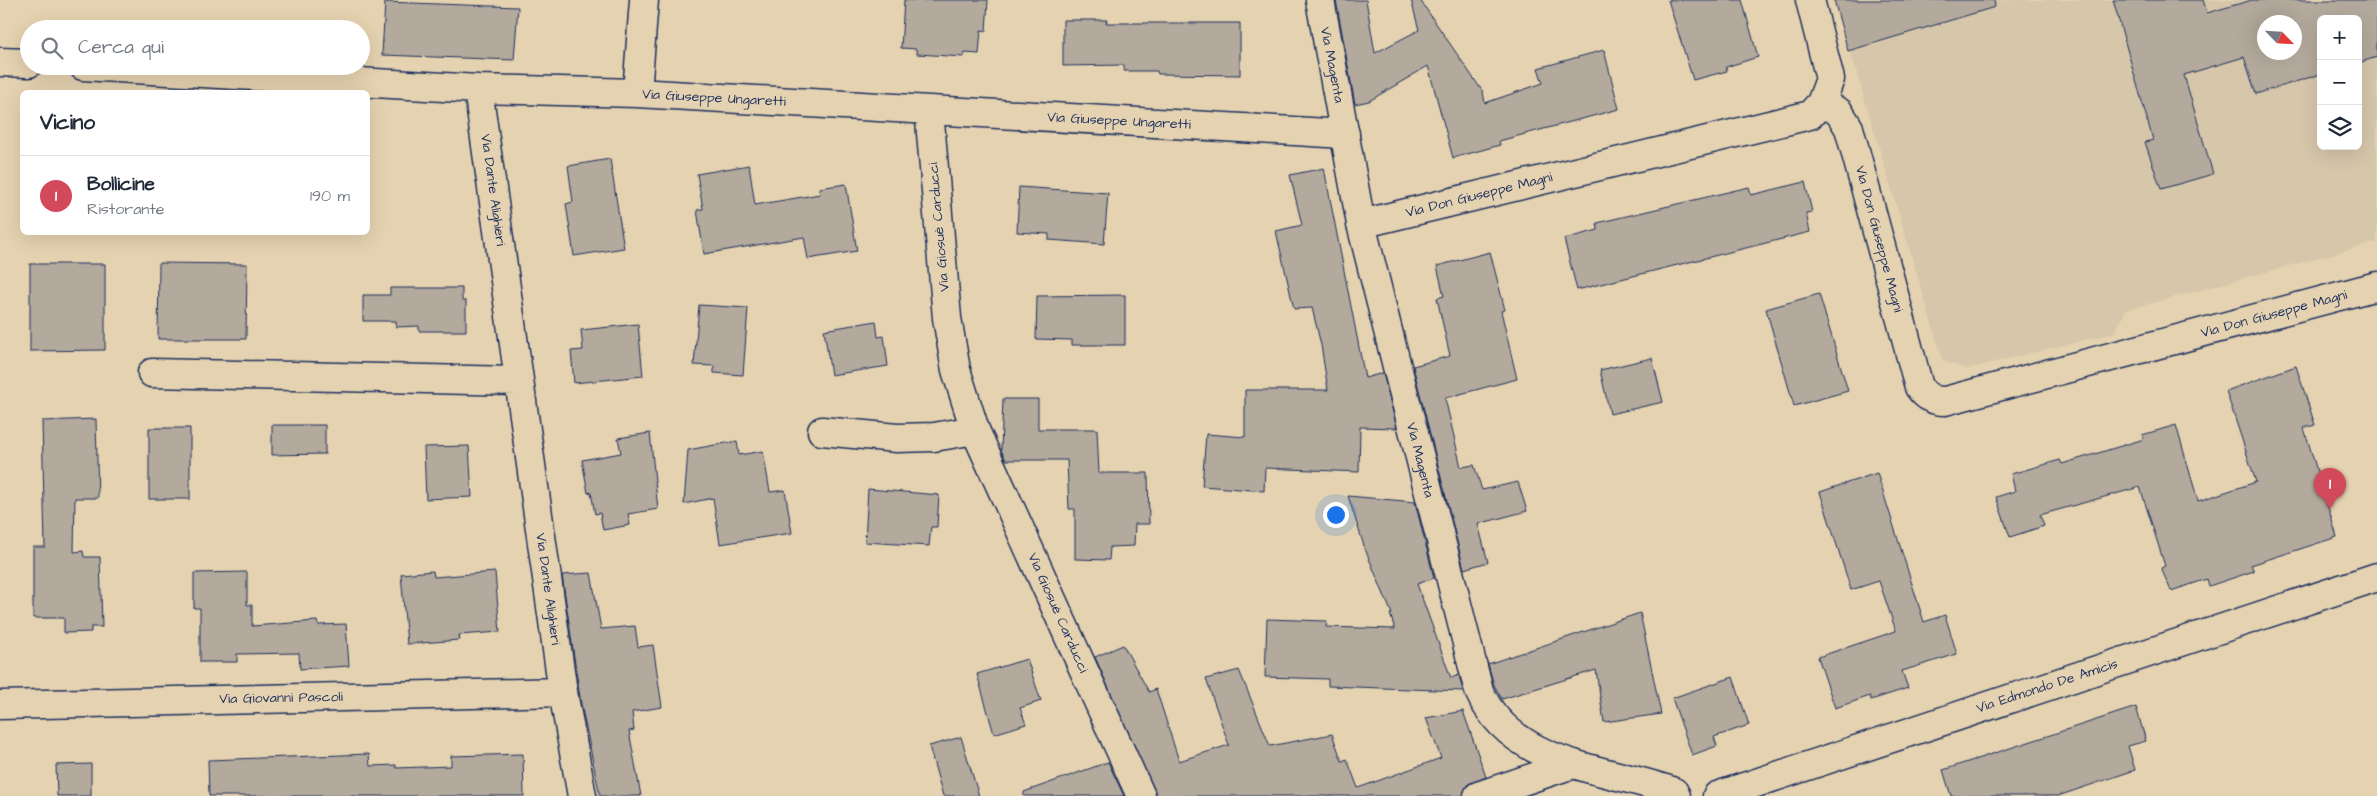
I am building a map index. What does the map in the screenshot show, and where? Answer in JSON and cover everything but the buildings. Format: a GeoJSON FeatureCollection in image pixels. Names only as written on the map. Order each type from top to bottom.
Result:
{"type":"FeatureCollection","features":[{"type":"Feature","properties":{"kind":"street"},"geometry":{"type":"LineString","coordinates":[[637,94],[644,0]]}},
{"type":"Feature","properties":{"kind":"street","name":"Via Magenta"},"geometry":{"type":"LineString","coordinates":[[1320,0],[1361,224],[1479,691],[1487,709],[1502,726],[1534,748],[1573,764],[1647,782],[1674,792],[1676,796]]}},
{"type":"Feature","properties":{"kind":"street"},"geometry":{"type":"LineString","coordinates":[[1810,0],[1830,78],[1821,103]]}},
{"type":"Feature","properties":{"kind":"street"},"geometry":{"type":"LineString","coordinates":[[0,62],[20,63]]}},
{"type":"Feature","properties":{"kind":"street","name":"Via Giuseppe Ungaretti"},"geometry":{"type":"LineString","coordinates":[[238,75],[478,89],[637,94],[1345,134]]}},
{"type":"Feature","properties":{"kind":"street","name":"Via Dante Alighieri"},"geometry":{"type":"LineString","coordinates":[[478,89],[563,692],[582,796]]}},
{"type":"Feature","properties":{"kind":"street","name":"Via Don Giuseppe Magni"},"geometry":{"type":"LineString","coordinates":[[1361,224],[1796,119],[1810,114],[1821,103],[1839,112],[1849,128],[1919,387],[1929,398],[1937,401],[1946,401],[2377,286]]}},
{"type":"Feature","properties":{"kind":"street","name":"Via Giosuè Carducci"},"geometry":{"type":"LineString","coordinates":[[929,110],[947,318],[956,370],[975,430],[1141,796]]}},
{"type":"Feature","properties":{"kind":"street"},"geometry":{"type":"LineString","coordinates":[[152,373],[519,381]]}},
{"type":"Feature","properties":{"kind":"street"},"geometry":{"type":"LineString","coordinates":[[822,431],[897,438],[934,437],[975,430]]}},
{"type":"Feature","properties":{"kind":"street","name":"Via Edmondo De Amicis"},"geometry":{"type":"LineString","coordinates":[[1717,796],[2377,577]]}},
{"type":"Feature","properties":{"kind":"street","name":"Via Giovanni Pascoli"},"geometry":{"type":"LineString","coordinates":[[0,705],[563,692]]}},
{"type":"Feature","properties":{"kind":"street"},"geometry":{"type":"LineString","coordinates":[[1478,796],[1573,764]]}},
{"type":"Feature","properties":{"kind":"shaded area"},"geometry":{"type":"Polygon","coordinates":[[[1835,0],[2377,0],[2377,242],[2126,310],[2114,333],[1966,369],[1943,361],[1835,0]]]}},
{"type":"Feature","properties":{"kind":"place","name":"Bollicine"},"geometry":{"type":"Point","coordinates":[2330,509]}}]}
